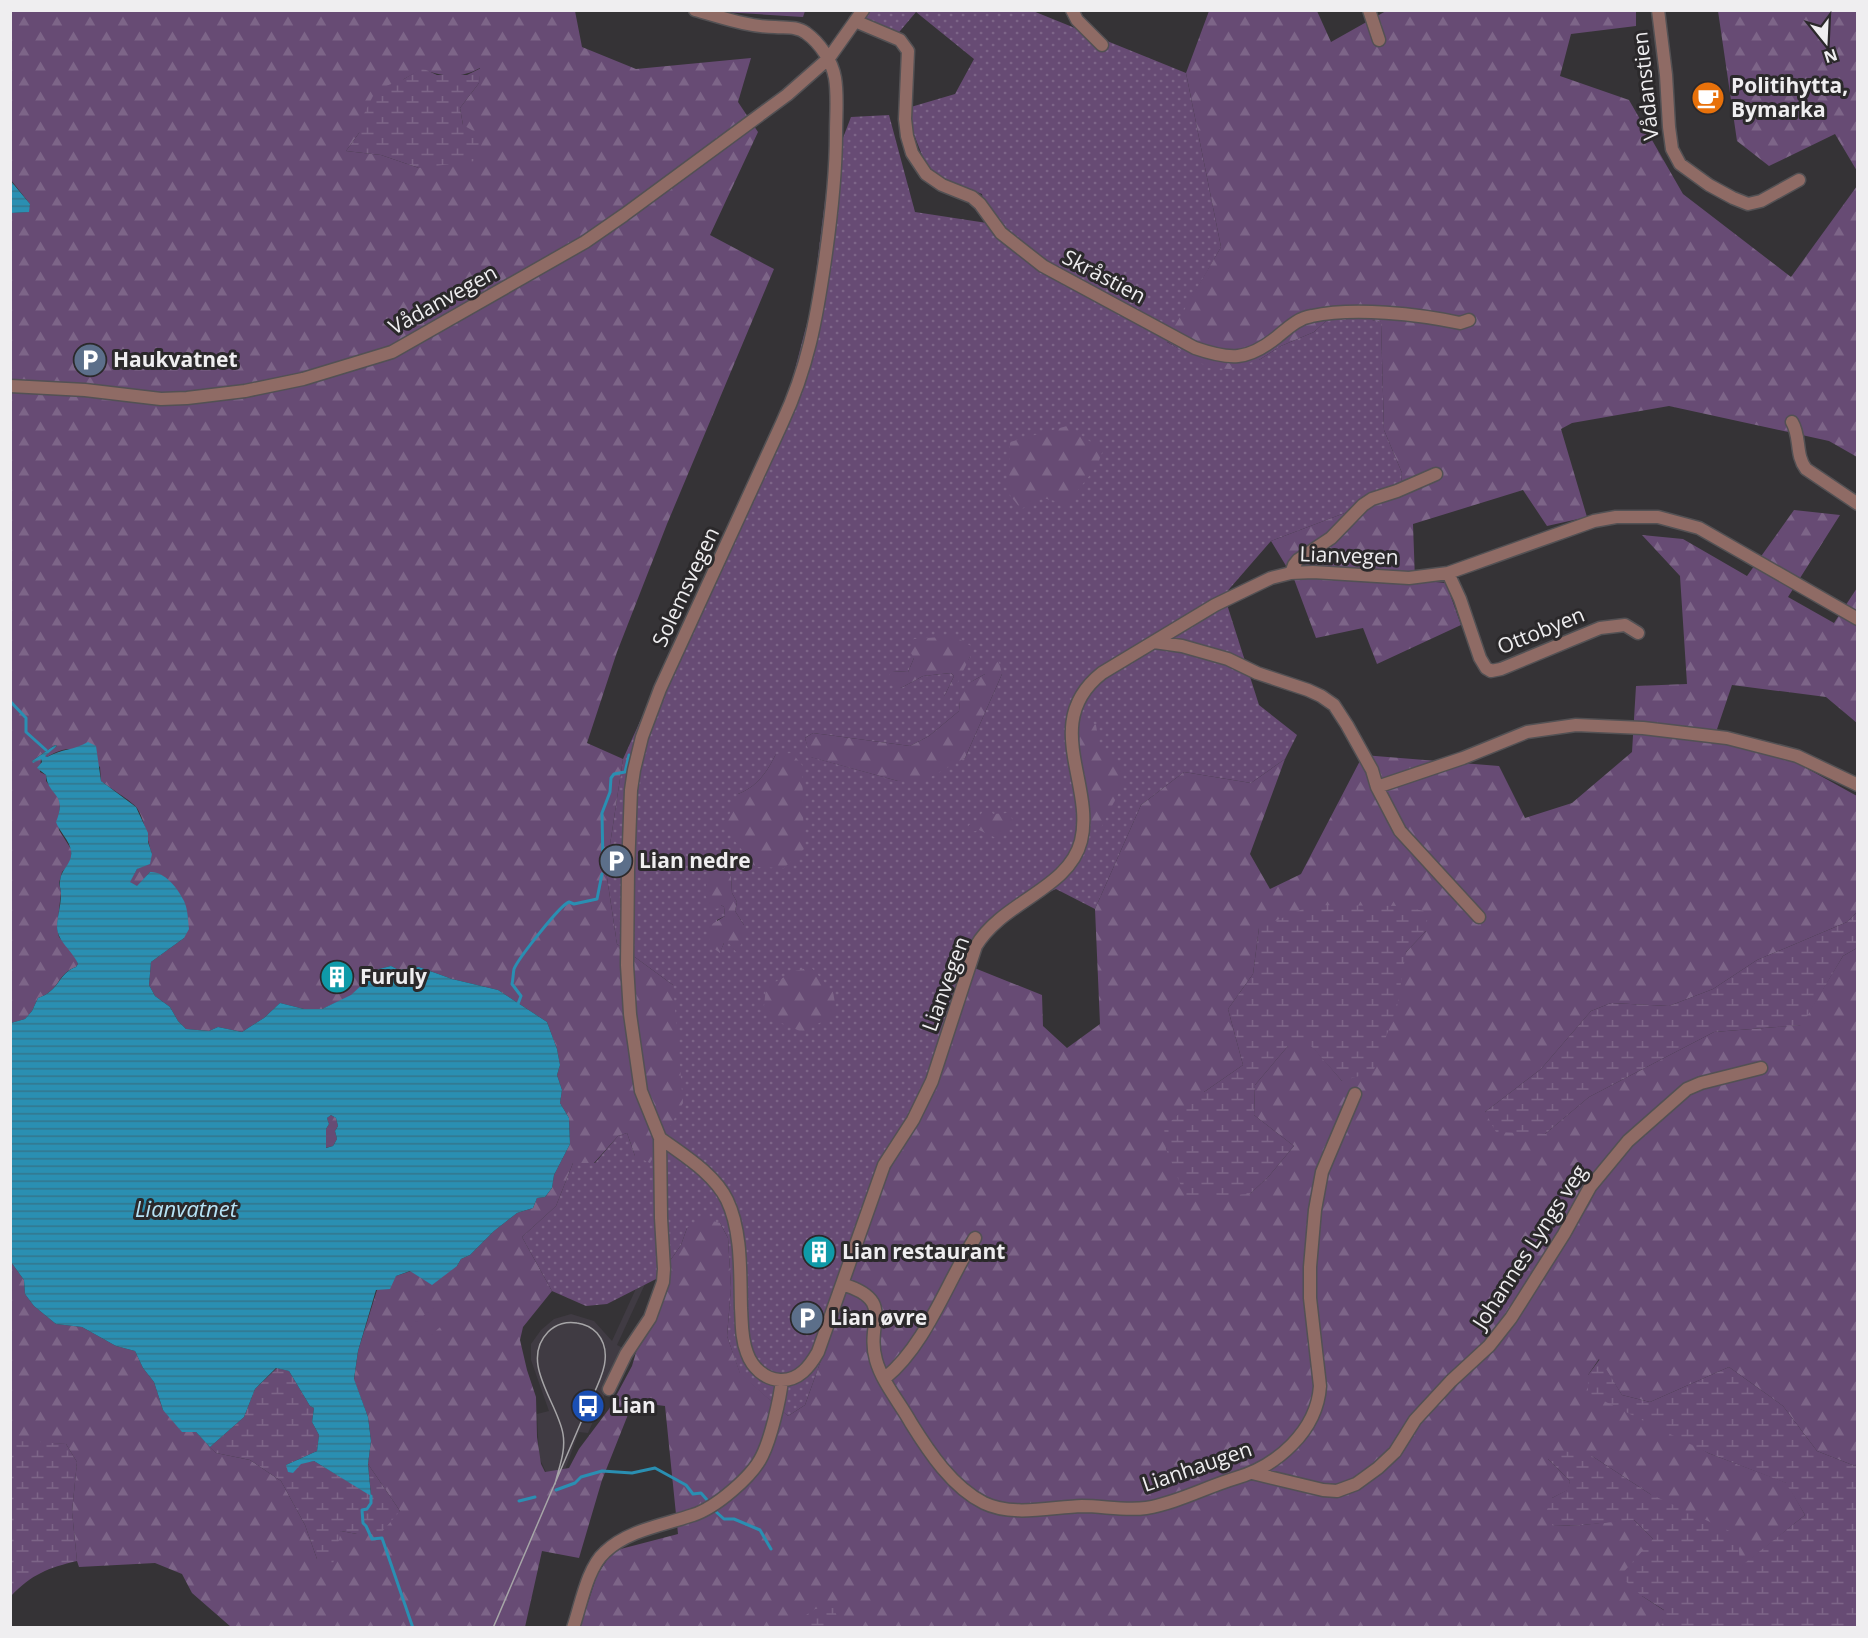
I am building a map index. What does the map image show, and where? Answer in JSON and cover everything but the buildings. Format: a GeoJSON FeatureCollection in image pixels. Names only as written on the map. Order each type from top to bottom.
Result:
{"type":"FeatureCollection","features":[{"type":"Feature","properties":{"kind":"street"},"geometry":{"type":"LineString","coordinates":[[695,10],[756,26],[798,29],[807,33],[829,58]]}},
{"type":"Feature","properties":{"kind":"street","name":"Vådanvegen"},"geometry":{"type":"LineString","coordinates":[[10,386],[85,390],[161,399],[187,398],[245,391],[303,379],[392,352],[595,235],[787,95],[829,58],[863,10]]}},
{"type":"Feature","properties":{"kind":"street"},"geometry":{"type":"LineString","coordinates":[[1072,10],[1077,20],[1102,45]]}},
{"type":"Feature","properties":{"kind":"street"},"geometry":{"type":"LineString","coordinates":[[1369,10],[1380,40]]}},
{"type":"Feature","properties":{"kind":"street","name":"Vådanstien"},"geometry":{"type":"LineString","coordinates":[[1658,10],[1672,149],[1680,164],[1708,185],[1749,204],[1761,201],[1799,180]]}},
{"type":"Feature","properties":{"kind":"street","name":"Skråstien"},"geometry":{"type":"LineString","coordinates":[[855,21],[900,40],[908,51],[905,119],[907,136],[912,153],[926,174],[942,185],[972,197],[980,204],[1001,233],[1043,267],[1188,344],[1219,356],[1239,356],[1259,349],[1298,321],[1309,316],[1326,314],[1371,313],[1460,322],[1470,320]]}},
{"type":"Feature","properties":{"kind":"street","name":"Solemsvegen"},"geometry":{"type":"LineString","coordinates":[[609,1389],[626,1354],[650,1318],[663,1282],[660,1138],[641,1091],[630,1014],[627,965],[628,870],[634,770],[649,714],[786,415],[808,357],[819,301],[834,188],[836,91],[829,58]]}},
{"type":"Feature","properties":{"kind":"street"},"geometry":{"type":"LineString","coordinates":[[1792,422],[1798,432],[1798,449],[1806,470],[1857,504]]}},
{"type":"Feature","properties":{"kind":"street"},"geometry":{"type":"LineString","coordinates":[[1292,573],[1298,560],[1331,538],[1363,505],[1372,499],[1436,474]]}},
{"type":"Feature","properties":{"kind":"street","name":"Lianvegen"},"geometry":{"type":"LineString","coordinates":[[782,1380],[801,1374],[814,1359],[843,1284],[884,1165],[913,1120],[932,1081],[976,946],[990,927],[1011,909],[1063,874],[1077,854],[1083,822],[1072,729],[1082,695],[1102,673],[1238,592],[1271,578],[1292,573],[1409,578],[1449,573],[1594,521],[1616,517],[1658,517],[1685,523],[1716,536],[1856,615]]}},
{"type":"Feature","properties":{"kind":"street","name":"Ottobyen"},"geometry":{"type":"LineString","coordinates":[[1449,573],[1480,658],[1486,668],[1491,671],[1502,669],[1600,628],[1625,625],[1638,633]]}},
{"type":"Feature","properties":{"kind":"street"},"geometry":{"type":"LineString","coordinates":[[1154,642],[1182,646],[1228,659],[1329,701],[1339,712],[1372,770],[1377,787],[1400,831],[1479,917]]}},
{"type":"Feature","properties":{"kind":"street"},"geometry":{"type":"LineString","coordinates":[[1377,787],[1463,758],[1527,732],[1576,725],[1643,728],[1727,738],[1797,756],[1857,785]]}},
{"type":"Feature","properties":{"kind":"street","name":"Johannes Lyngs veg"},"geometry":{"type":"LineString","coordinates":[[1252,1473],[1334,1492],[1344,1490],[1378,1468],[1395,1452],[1415,1420],[1451,1381],[1489,1346],[1511,1318],[1564,1234],[1590,1187],[1628,1141],[1687,1089],[1701,1083],[1761,1068]]}},
{"type":"Feature","properties":{"kind":"street","name":"Lianhaugen"},"geometry":{"type":"LineString","coordinates":[[843,1284],[866,1293],[874,1304],[876,1359],[921,1439],[943,1468],[973,1496],[993,1506],[1021,1510],[1083,1506],[1146,1508],[1252,1473],[1280,1456],[1298,1438],[1319,1398],[1320,1386],[1310,1298],[1315,1210],[1322,1172],[1355,1094]]}},
{"type":"Feature","properties":{"kind":"street","name":"Solemsvegen"},"geometry":{"type":"LineString","coordinates":[[660,1138],[716,1183],[728,1201],[736,1233],[745,1346],[756,1369],[782,1380]]}},
{"type":"Feature","properties":{"kind":"street"},"geometry":{"type":"LineString","coordinates":[[885,1378],[892,1373],[914,1344],[975,1238]]}},
{"type":"Feature","properties":{"kind":"street"},"geometry":{"type":"LineString","coordinates":[[573,1628],[593,1566],[604,1552],[624,1537],[698,1514],[733,1490],[754,1467],[762,1456],[782,1380]]}},
{"type":"Feature","properties":{"kind":"shaded area"},"geometry":{"type":"Polygon","coordinates":[[[639,1282],[645,1284],[617,1345],[625,1349],[588,1433],[579,1432],[554,1499],[487,1628],[549,1479],[539,1457],[537,1414],[549,1411],[531,1360],[531,1344],[541,1330],[554,1319],[571,1314],[594,1321],[612,1341],[639,1282]]]}},
{"type":"Feature","properties":{"kind":"green space"},"geometry":{"type":"Polygon","coordinates":[[[11,11],[575,11],[582,47],[636,69],[751,58],[738,102],[758,132],[710,235],[774,269],[667,524],[617,652],[587,743],[623,759],[606,871],[617,944],[673,985],[683,1103],[650,1163],[635,1156],[627,1133],[618,1136],[594,1163],[573,1163],[556,1206],[522,1237],[552,1291],[523,1327],[520,1340],[536,1397],[537,1437],[541,1464],[545,1472],[569,1468],[579,1449],[609,1409],[632,1366],[658,1278],[681,1245],[687,1228],[702,1218],[720,1223],[728,1238],[731,1288],[727,1336],[740,1373],[788,1416],[805,1405],[888,1173],[937,1082],[950,1048],[972,967],[1042,995],[1043,1026],[1067,1048],[1100,1024],[1095,909],[1141,805],[1184,772],[1251,783],[1285,759],[1250,854],[1270,889],[1301,874],[1363,755],[1499,766],[1525,818],[1572,803],[1632,752],[1636,686],[1687,684],[1680,576],[1642,535],[1683,539],[1747,576],[1794,510],[1840,515],[1788,597],[1834,623],[1857,588],[1857,723],[1826,697],[1732,685],[1713,741],[1788,758],[1857,796],[1857,912],[1847,922],[1757,960],[1713,989],[1669,1006],[1611,1003],[1591,1011],[1541,1069],[1485,1112],[1545,1134],[1589,1097],[1714,1032],[1801,1025],[1843,956],[1857,948],[1857,1463],[1855,1466],[1817,1451],[1783,1406],[1729,1367],[1650,1402],[1622,1395],[1599,1359],[1588,1375],[1708,1453],[1787,1483],[1805,1515],[1740,1568],[1650,1494],[1592,1456],[1548,1459],[1570,1481],[1568,1490],[1552,1498],[1553,1526],[1633,1519],[1653,1539],[1642,1596],[1665,1611],[1661,1627],[580,1627],[597,1575],[613,1551],[678,1534],[665,1406],[633,1402],[602,1480],[579,1558],[542,1551],[525,1627],[231,1627],[192,1593],[182,1574],[155,1563],[79,1567],[72,1512],[77,1462],[66,1444],[11,1442],[11,1262],[24,1280],[25,1294],[34,1306],[56,1324],[82,1327],[116,1346],[135,1351],[143,1368],[154,1382],[163,1410],[196,1432],[216,1453],[250,1460],[281,1481],[305,1525],[317,1559],[341,1531],[357,1534],[400,1511],[368,1464],[371,1441],[368,1417],[354,1380],[358,1351],[377,1290],[396,1276],[411,1271],[457,1266],[461,1259],[470,1255],[494,1231],[517,1213],[533,1208],[537,1198],[545,1197],[552,1188],[554,1175],[570,1144],[569,1118],[560,1103],[562,1090],[557,1075],[560,1065],[547,1022],[498,990],[452,979],[419,967],[399,970],[391,966],[379,969],[351,996],[322,1009],[304,1009],[280,1003],[264,1018],[242,1032],[218,1027],[209,1031],[186,1029],[170,1007],[155,996],[149,985],[151,962],[184,938],[150,872],[137,887],[129,882],[137,869],[152,854],[140,813],[130,802],[101,781],[100,767],[81,752],[70,749],[44,756],[57,746],[55,745],[32,761],[41,758],[40,772],[46,775],[46,781],[60,799],[59,830],[71,849],[71,862],[62,872],[59,883],[61,892],[57,928],[59,937],[74,954],[78,964],[65,973],[51,991],[38,998],[25,1019],[11,1023],[10,213],[28,212],[30,204],[11,180],[11,11]],[[480,68],[473,72],[451,76],[422,69],[404,79],[346,151],[381,155],[419,168],[463,125],[460,108],[479,83],[480,68]],[[1259,928],[1253,974],[1228,1009],[1243,1065],[1204,1092],[1250,1194],[1269,1176],[1294,1146],[1254,1115],[1255,1085],[1288,1046],[1311,1045],[1342,1081],[1406,952],[1426,931],[1259,928]]]}},
{"type":"Feature","properties":{"kind":"green space"},"geometry":{"type":"Polygon","coordinates":[[[707,11],[805,11],[803,17],[707,11]]]}},
{"type":"Feature","properties":{"kind":"green space"},"geometry":{"type":"Polygon","coordinates":[[[869,11],[1033,11],[1186,73],[1221,247],[1167,342],[1188,354],[1259,360],[1281,346],[1314,332],[1327,320],[1381,322],[1384,430],[1402,473],[1400,492],[1271,541],[1224,595],[1259,705],[1297,735],[1285,759],[1251,783],[1184,772],[1141,805],[1095,909],[1056,889],[1022,905],[984,939],[972,967],[950,1048],[937,1083],[888,1173],[805,1405],[788,1416],[740,1374],[727,1336],[731,1288],[728,1238],[720,1223],[687,1228],[681,1245],[658,1278],[607,1304],[586,1306],[552,1291],[522,1237],[556,1206],[573,1163],[595,1163],[618,1136],[627,1133],[635,1156],[673,985],[617,944],[606,871],[623,759],[789,392],[812,304],[828,177],[851,117],[889,115],[915,212],[987,223],[982,194],[929,173],[904,109],[955,94],[974,59],[916,12],[895,37],[863,20],[869,11]],[[970,657],[914,658],[908,672],[892,671],[901,688],[923,676],[951,673],[954,676],[944,697],[970,657]],[[985,674],[969,684],[961,697],[959,711],[929,736],[910,746],[813,733],[805,738],[811,757],[898,781],[965,758],[1002,674],[985,674]],[[776,754],[756,783],[738,794],[755,867],[776,754]],[[731,876],[721,905],[724,907],[725,916],[717,920],[720,952],[724,943],[729,942],[736,951],[744,925],[735,911],[737,902],[732,893],[731,876]]]}},
{"type":"Feature","properties":{"kind":"green space"},"geometry":{"type":"Polygon","coordinates":[[[1209,11],[1317,11],[1331,42],[1386,11],[1636,11],[1636,26],[1571,34],[1560,76],[1629,100],[1683,194],[1791,277],[1857,186],[1857,457],[1829,441],[1669,406],[1572,423],[1561,429],[1587,517],[1547,526],[1523,490],[1413,524],[1415,580],[1446,583],[1461,625],[1377,664],[1363,628],[1316,638],[1294,579],[1271,541],[1400,492],[1402,473],[1384,430],[1381,322],[1327,320],[1314,332],[1281,346],[1259,360],[1230,369],[1209,368],[1166,341],[1221,247],[1186,73],[1209,11]]]}},
{"type":"Feature","properties":{"kind":"green space"},"geometry":{"type":"Polygon","coordinates":[[[1718,11],[1857,11],[1857,171],[1835,134],[1769,166],[1737,141],[1718,11]]]}},
{"type":"Feature","properties":{"kind":"green space"},"geometry":{"type":"Polygon","coordinates":[[[422,68],[437,75],[467,75],[481,68],[479,83],[460,108],[463,125],[484,137],[475,161],[419,168],[381,155],[346,151],[359,133],[364,114],[376,90],[404,79],[422,68]]]}},
{"type":"Feature","properties":{"kind":"green space"},"geometry":{"type":"Polygon","coordinates":[[[1067,426],[1103,450],[1097,466],[1067,504],[1043,498],[1021,509],[1009,494],[1010,442],[1067,426]]]}},
{"type":"Feature","properties":{"kind":"green space"},"geometry":{"type":"Polygon","coordinates":[[[954,636],[971,646],[970,657],[949,700],[944,697],[954,676],[951,673],[923,676],[901,688],[887,679],[892,671],[908,672],[914,658],[909,650],[914,639],[954,636]]]}},
{"type":"Feature","properties":{"kind":"green space"},"geometry":{"type":"Polygon","coordinates":[[[999,662],[1002,674],[965,758],[927,779],[898,781],[810,757],[805,738],[813,733],[910,746],[929,736],[959,711],[960,694],[967,684],[985,674],[990,663],[999,662]]]}},
{"type":"Feature","properties":{"kind":"green space"},"geometry":{"type":"Polygon","coordinates":[[[1081,716],[1096,725],[1099,743],[1123,768],[1123,784],[1101,828],[1088,818],[1079,748],[1081,716]]]}},
{"type":"Feature","properties":{"kind":"green space"},"geometry":{"type":"Polygon","coordinates":[[[792,753],[802,765],[804,849],[784,868],[755,867],[724,827],[738,794],[761,778],[776,754],[792,753]]]}},
{"type":"Feature","properties":{"kind":"green space"},"geometry":{"type":"Polygon","coordinates":[[[985,808],[990,809],[993,814],[1007,813],[1015,822],[1005,834],[996,838],[979,830],[972,832],[966,829],[970,824],[980,821],[985,808]]]}},
{"type":"Feature","properties":{"kind":"green space"},"geometry":{"type":"Polygon","coordinates":[[[716,860],[731,876],[732,893],[737,902],[735,911],[744,925],[746,936],[742,940],[739,951],[736,952],[729,943],[724,943],[720,953],[711,945],[709,938],[709,926],[725,916],[724,907],[721,905],[717,909],[709,904],[705,894],[709,861],[716,860]]]}},
{"type":"Feature","properties":{"kind":"green space"},"geometry":{"type":"Polygon","coordinates":[[[1312,905],[1402,906],[1428,912],[1426,931],[1406,952],[1397,1007],[1373,1072],[1342,1081],[1311,1046],[1288,1046],[1255,1085],[1254,1115],[1294,1146],[1269,1176],[1250,1194],[1186,1198],[1166,1149],[1164,1127],[1204,1092],[1243,1065],[1228,1009],[1253,974],[1259,928],[1312,905]]]}},
{"type":"Feature","properties":{"kind":"green space"},"geometry":{"type":"Polygon","coordinates":[[[1857,912],[1857,948],[1843,956],[1802,1025],[1714,1032],[1589,1097],[1545,1134],[1496,1132],[1485,1112],[1541,1069],[1591,1011],[1611,1003],[1669,1006],[1713,989],[1757,960],[1847,922],[1857,912]]]}},
{"type":"Feature","properties":{"kind":"green space"},"geometry":{"type":"Polygon","coordinates":[[[811,967],[833,992],[837,1014],[802,1032],[779,1022],[764,1006],[766,987],[795,971],[811,967]]]}},
{"type":"Feature","properties":{"kind":"green space"},"geometry":{"type":"Polygon","coordinates":[[[331,1115],[336,1118],[338,1126],[335,1131],[337,1139],[333,1146],[325,1148],[326,1129],[329,1124],[327,1118],[331,1115]]]}},
{"type":"Feature","properties":{"kind":"green space"},"geometry":{"type":"Polygon","coordinates":[[[433,1308],[446,1322],[424,1341],[411,1326],[433,1308]]]}},
{"type":"Feature","properties":{"kind":"green space"},"geometry":{"type":"Polygon","coordinates":[[[1600,1359],[1622,1395],[1650,1402],[1729,1367],[1783,1406],[1817,1451],[1855,1466],[1857,1463],[1857,1627],[1661,1627],[1664,1610],[1642,1596],[1620,1576],[1653,1539],[1634,1520],[1553,1526],[1546,1512],[1552,1498],[1567,1490],[1570,1481],[1548,1459],[1563,1451],[1592,1456],[1650,1494],[1738,1535],[1740,1567],[1805,1515],[1786,1483],[1708,1453],[1588,1393],[1588,1375],[1600,1359]]]}},
{"type":"Feature","properties":{"kind":"green space"},"geometry":{"type":"Polygon","coordinates":[[[277,1368],[289,1371],[310,1406],[314,1408],[312,1422],[319,1435],[317,1451],[286,1465],[314,1461],[371,1495],[368,1464],[400,1511],[380,1534],[341,1531],[332,1568],[317,1559],[305,1525],[281,1481],[250,1460],[216,1453],[210,1447],[244,1417],[255,1389],[277,1368]]]}},
{"type":"Feature","properties":{"kind":"green space"},"geometry":{"type":"Polygon","coordinates":[[[11,1442],[66,1444],[77,1462],[72,1512],[77,1561],[41,1573],[26,1582],[11,1596],[11,1442]]]}},
{"type":"Feature","properties":{"kind":"green space"},"geometry":{"type":"Polygon","coordinates":[[[834,1607],[840,1627],[795,1627],[794,1623],[815,1609],[834,1607]]]}},
{"type":"Feature","properties":{"kind":"water"},"geometry":{"type":"Polygon","coordinates":[[[10,180],[30,204],[29,212],[11,213],[10,180]]]}},
{"type":"Feature","properties":{"kind":"water","name":"Lianvatnet"},"geometry":{"type":"Polygon","coordinates":[[[88,742],[96,746],[101,781],[136,807],[148,833],[152,854],[150,864],[137,869],[130,882],[137,886],[150,872],[160,874],[174,886],[185,904],[189,929],[184,938],[151,962],[149,985],[155,996],[170,1007],[186,1029],[209,1031],[218,1027],[242,1032],[264,1018],[280,1003],[304,1009],[322,1009],[351,995],[379,969],[391,966],[399,970],[419,967],[452,979],[498,990],[547,1022],[557,1049],[560,1065],[557,1075],[562,1090],[560,1103],[569,1118],[570,1144],[554,1175],[552,1188],[545,1197],[537,1198],[533,1208],[517,1213],[432,1285],[410,1271],[396,1276],[390,1289],[376,1290],[358,1351],[354,1379],[368,1417],[371,1441],[368,1464],[371,1496],[314,1461],[301,1464],[293,1473],[288,1472],[286,1465],[317,1451],[319,1435],[312,1422],[314,1408],[310,1406],[289,1371],[276,1368],[255,1389],[244,1417],[210,1447],[196,1432],[182,1432],[163,1410],[154,1382],[143,1368],[135,1351],[116,1346],[82,1327],[56,1324],[34,1306],[25,1294],[24,1280],[11,1262],[11,1023],[25,1019],[38,998],[51,991],[66,973],[78,964],[62,941],[57,927],[61,898],[60,881],[70,859],[70,847],[56,822],[59,800],[47,782],[46,775],[37,768],[42,762],[41,759],[33,763],[32,761],[55,745],[57,746],[45,756],[88,742]],[[331,1115],[327,1118],[329,1124],[326,1129],[326,1148],[333,1146],[337,1139],[336,1118],[331,1115]]]}},
{"type":"Feature","properties":{"kind":"waterway"},"geometry":{"type":"LineString","coordinates":[[10,701],[26,718],[26,732],[46,750]]}},
{"type":"Feature","properties":{"kind":"waterway"},"geometry":{"type":"LineString","coordinates":[[603,864],[602,813],[610,792],[611,778],[614,774],[625,772],[629,755]]}},
{"type":"Feature","properties":{"kind":"waterway"},"geometry":{"type":"LineString","coordinates":[[518,1004],[521,996],[512,984],[517,963],[564,905],[569,902],[574,904],[597,899],[602,874]]}},
{"type":"Feature","properties":{"kind":"waterway"},"geometry":{"type":"LineString","coordinates":[[556,1490],[575,1483],[581,1477],[602,1471],[632,1473],[655,1468],[686,1485],[693,1494],[701,1493],[708,1501]]}},
{"type":"Feature","properties":{"kind":"waterway"},"geometry":{"type":"LineString","coordinates":[[371,1496],[371,1503],[367,1509],[362,1510],[363,1523],[372,1539],[382,1538],[413,1628]]}},
{"type":"Feature","properties":{"kind":"waterway"},"geometry":{"type":"LineString","coordinates":[[519,1501],[535,1497]]}},
{"type":"Feature","properties":{"kind":"waterway"},"geometry":{"type":"LineString","coordinates":[[714,1510],[724,1519],[734,1519],[760,1530],[771,1549]]}},
{"type":"Feature","properties":{"kind":"tram line"},"geometry":{"type":"LineString","coordinates":[[493,1628],[588,1406],[596,1388],[603,1370],[605,1351],[597,1333],[586,1325],[573,1322],[551,1329],[540,1344],[537,1356],[543,1383],[560,1422],[564,1440],[563,1453],[557,1478],[555,1484]]}},
{"type":"Feature","properties":{"kind":"place","name":"Politihytta, Bymarka"},"geometry":{"type":"Point","coordinates":[1708,98]}},
{"type":"Feature","properties":{"kind":"place","name":"Haukvatnet"},"geometry":{"type":"Point","coordinates":[90,360]}},
{"type":"Feature","properties":{"kind":"place","name":"Lian nedre"},"geometry":{"type":"Point","coordinates":[616,861]}},
{"type":"Feature","properties":{"kind":"place","name":"Furuly"},"geometry":{"type":"Point","coordinates":[337,977]}},
{"type":"Feature","properties":{"kind":"place","name":"Lian restaurant"},"geometry":{"type":"Point","coordinates":[819,1252]}},
{"type":"Feature","properties":{"kind":"place","name":"Lian øvre"},"geometry":{"type":"Point","coordinates":[807,1318]}},
{"type":"Feature","properties":{"kind":"place","name":"Lian"},"geometry":{"type":"Point","coordinates":[588,1406]}}]}
